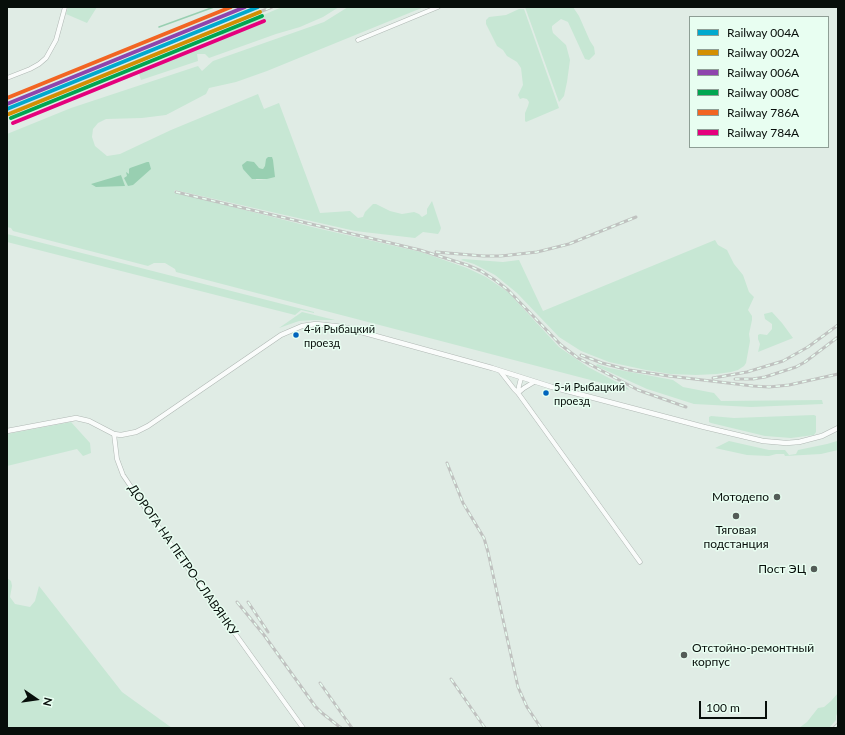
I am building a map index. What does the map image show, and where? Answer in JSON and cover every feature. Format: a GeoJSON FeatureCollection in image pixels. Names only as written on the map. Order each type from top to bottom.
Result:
{"type":"FeatureCollection","features":[{"type":"Feature","properties":{"kind":"street"},"geometry":{"type":"LineString","coordinates":[[7,78],[30,69],[46,58],[56,40],[65,7]]}},
{"type":"Feature","properties":{"kind":"street"},"geometry":{"type":"LineString","coordinates":[[358,40],[438,7]]}},
{"type":"Feature","properties":{"kind":"street"},"geometry":{"type":"LineString","coordinates":[[7,431],[70,419],[83,419],[114,434],[121,435],[136,432],[148,426],[273,339],[286,332],[310,325],[343,327],[534,382],[763,441],[786,443],[798,442],[822,436],[838,428]]}},
{"type":"Feature","properties":{"kind":"street"},"geometry":{"type":"LineString","coordinates":[[500,371],[518,393],[640,562]]}},
{"type":"Feature","properties":{"kind":"street"},"geometry":{"type":"LineString","coordinates":[[518,393],[518,386],[521,378]]}},
{"type":"Feature","properties":{"kind":"street"},"geometry":{"type":"LineString","coordinates":[[518,393],[534,382]]}},
{"type":"Feature","properties":{"kind":"street","name":"ДОРОГА НА ПЕТРО-СЛАВЯНКУ"},"geometry":{"type":"LineString","coordinates":[[114,434],[117,459],[123,475],[152,518],[303,728]]}},
{"type":"Feature","properties":{"kind":"shaded area"},"geometry":{"type":"Polygon","coordinates":[[[68,7],[97,7],[87,23],[66,14],[68,7]]]}},
{"type":"Feature","properties":{"kind":"shaded area"},"geometry":{"type":"Polygon","coordinates":[[[282,7],[339,7],[323,17],[300,27],[209,58],[205,54],[197,54],[198,61],[141,80],[139,74],[65,102],[64,100],[222,36],[221,33],[282,7]]]}},
{"type":"Feature","properties":{"kind":"shaded area"},"geometry":{"type":"Polygon","coordinates":[[[348,7],[424,7],[267,71],[236,82],[209,88],[206,94],[166,115],[142,118],[106,119],[98,123],[93,129],[92,137],[95,146],[107,156],[120,154],[171,130],[258,94],[264,109],[279,103],[320,213],[350,211],[358,218],[363,217],[365,212],[373,204],[376,204],[390,211],[402,214],[414,212],[422,217],[427,214],[427,209],[432,201],[441,228],[438,234],[423,232],[415,238],[355,231],[175,190],[174,192],[312,227],[421,252],[467,268],[486,277],[508,292],[559,347],[588,367],[628,388],[629,390],[176,272],[175,269],[165,263],[154,263],[148,266],[13,231],[11,228],[7,227],[7,134],[71,108],[198,66],[202,71],[213,61],[324,22],[348,7]],[[273,160],[263,169],[259,168],[256,180],[267,179],[273,168],[273,160]],[[121,175],[97,186],[123,186],[121,175]]]}},
{"type":"Feature","properties":{"kind":"shaded area"},"geometry":{"type":"Polygon","coordinates":[[[525,7],[573,7],[594,47],[595,54],[589,60],[585,59],[568,22],[561,19],[552,26],[553,33],[566,45],[570,60],[564,96],[559,102],[525,7]]]}},
{"type":"Feature","properties":{"kind":"shaded area"},"geometry":{"type":"Polygon","coordinates":[[[519,9],[524,9],[559,108],[526,122],[525,113],[529,102],[527,99],[520,99],[518,95],[523,85],[521,68],[517,62],[507,56],[503,50],[497,46],[486,24],[486,20],[489,17],[506,15],[519,9]]]}},
{"type":"Feature","properties":{"kind":"shaded area"},"geometry":{"type":"Polygon","coordinates":[[[268,157],[272,157],[275,177],[267,179],[252,179],[243,169],[242,165],[247,161],[254,162],[259,168],[263,169],[268,157]]]}},
{"type":"Feature","properties":{"kind":"shaded area"},"geometry":{"type":"Polygon","coordinates":[[[149,162],[151,169],[133,185],[128,186],[124,178],[127,176],[126,172],[129,174],[130,168],[149,162]]]}},
{"type":"Feature","properties":{"kind":"shaded area"},"geometry":{"type":"Polygon","coordinates":[[[121,175],[125,186],[96,187],[91,184],[121,175]]]}},
{"type":"Feature","properties":{"kind":"shaded area"},"geometry":{"type":"Polygon","coordinates":[[[7,234],[314,313],[301,310],[295,315],[7,242],[7,234]]]}},
{"type":"Feature","properties":{"kind":"shaded area"},"geometry":{"type":"Polygon","coordinates":[[[715,240],[718,245],[727,250],[734,264],[743,275],[749,292],[754,297],[748,310],[752,316],[752,320],[746,363],[738,370],[717,374],[670,374],[646,370],[609,362],[581,351],[559,337],[517,293],[495,275],[474,264],[461,260],[503,262],[519,260],[543,311],[715,240]]]}},
{"type":"Feature","properties":{"kind":"shaded area"},"geometry":{"type":"Polygon","coordinates":[[[302,312],[335,320],[299,321],[279,328],[302,312]]]}},
{"type":"Feature","properties":{"kind":"shaded area"},"geometry":{"type":"Polygon","coordinates":[[[772,312],[793,338],[758,352],[760,344],[758,335],[767,335],[772,329],[772,324],[765,319],[764,314],[772,312]]]}},
{"type":"Feature","properties":{"kind":"shaded area"},"geometry":{"type":"Polygon","coordinates":[[[597,364],[609,368],[673,380],[683,387],[714,393],[721,401],[822,400],[823,404],[751,407],[694,404],[647,389],[596,366],[597,364]]]}},
{"type":"Feature","properties":{"kind":"shaded area"},"geometry":{"type":"Polygon","coordinates":[[[711,416],[734,418],[816,416],[816,432],[814,435],[791,438],[765,436],[709,422],[709,417],[711,416]]]}},
{"type":"Feature","properties":{"kind":"shaded area"},"geometry":{"type":"Polygon","coordinates":[[[71,422],[90,443],[91,453],[83,456],[77,449],[7,466],[7,434],[71,422]]]}},
{"type":"Feature","properties":{"kind":"shaded area"},"geometry":{"type":"Polygon","coordinates":[[[729,441],[769,450],[785,450],[789,455],[796,454],[798,450],[837,441],[838,450],[821,454],[785,456],[784,454],[776,454],[769,456],[747,455],[715,448],[729,441]]]}},
{"type":"Feature","properties":{"kind":"shaded area"},"geometry":{"type":"Polygon","coordinates":[[[7,578],[11,581],[12,586],[10,597],[15,604],[30,607],[35,601],[39,586],[122,692],[172,728],[7,728],[7,578]]]}},
{"type":"Feature","properties":{"kind":"shaded area"},"geometry":{"type":"Polygon","coordinates":[[[838,693],[838,711],[836,720],[829,728],[799,728],[807,722],[818,708],[824,707],[838,693]]]}},
{"type":"Feature","properties":{"kind":"waterway"},"geometry":{"type":"LineString","coordinates":[[159,27],[214,7]]}},
{"type":"Feature","properties":{"kind":"railway"},"geometry":{"type":"LineString","coordinates":[[7,114],[272,7]]}},
{"type":"Feature","properties":{"kind":"railway"},"geometry":{"type":"LineString","coordinates":[[176,192],[420,250],[467,265],[481,271],[508,290],[561,345],[578,358],[638,390],[686,407]]}},
{"type":"Feature","properties":{"kind":"railway"},"geometry":{"type":"LineString","coordinates":[[436,252],[483,256],[501,256],[537,252],[569,244],[636,217]]}},
{"type":"Feature","properties":{"kind":"railway"},"geometry":{"type":"LineString","coordinates":[[713,378],[747,372],[783,361],[808,347],[838,325]]}},
{"type":"Feature","properties":{"kind":"railway"},"geometry":{"type":"LineString","coordinates":[[735,379],[765,377],[796,367],[838,337]]}},
{"type":"Feature","properties":{"kind":"railway"},"geometry":{"type":"LineString","coordinates":[[581,355],[602,363],[629,370],[753,386],[769,387],[789,385],[838,374]]}},
{"type":"Feature","properties":{"kind":"railway"},"geometry":{"type":"LineString","coordinates":[[447,463],[463,503],[484,538],[518,687],[527,707],[541,728]]}},
{"type":"Feature","properties":{"kind":"railway"},"geometry":{"type":"LineString","coordinates":[[237,602],[264,635],[315,706],[341,728]]}},
{"type":"Feature","properties":{"kind":"railway"},"geometry":{"type":"LineString","coordinates":[[248,602],[268,632]]}},
{"type":"Feature","properties":{"kind":"railway"},"geometry":{"type":"LineString","coordinates":[[451,679],[485,728]]}},
{"type":"Feature","properties":{"kind":"railway"},"geometry":{"type":"LineString","coordinates":[[320,683],[352,728]]}},
{"type":"Feature","properties":{"kind":"railway"},"geometry":{"type":"LineString","coordinates":[[834,728],[838,724]]}},
{"type":"Feature","properties":{"kind":"rail line","name":"786А"},"geometry":{"type":"LineString","coordinates":[[7,98],[231,7]]}},
{"type":"Feature","properties":{"kind":"rail line","name":"006А"},"geometry":{"type":"LineString","coordinates":[[7,104],[245,7]]}},
{"type":"Feature","properties":{"kind":"rail line","name":"004А"},"geometry":{"type":"LineString","coordinates":[[7,109],[258,7]]}},
{"type":"Feature","properties":{"kind":"rail line","name":"002А"},"geometry":{"type":"LineString","coordinates":[[9,114],[260,12]]}},
{"type":"Feature","properties":{"kind":"rail line","name":"008С"},"geometry":{"type":"LineString","coordinates":[[11,118],[262,16]]}},
{"type":"Feature","properties":{"kind":"rail line","name":"784А"},"geometry":{"type":"LineString","coordinates":[[13,123],[264,21]]}},
{"type":"Feature","properties":{"kind":"place","name":"4-й Рыбацкий проезд"},"geometry":{"type":"Point","coordinates":[296,335]}},
{"type":"Feature","properties":{"kind":"place","name":"5-й Рыбацкий проезд"},"geometry":{"type":"Point","coordinates":[546,393]}},
{"type":"Feature","properties":{"kind":"place","name":"Мотодепо"},"geometry":{"type":"Point","coordinates":[777,497]}},
{"type":"Feature","properties":{"kind":"place","name":"Тяговая подстанция"},"geometry":{"type":"Point","coordinates":[736,516]}},
{"type":"Feature","properties":{"kind":"place","name":"Пост ЭЦ"},"geometry":{"type":"Point","coordinates":[814,569]}},
{"type":"Feature","properties":{"kind":"place","name":"Отстойно-ремонтный корпус"},"geometry":{"type":"Point","coordinates":[684,655]}}]}
